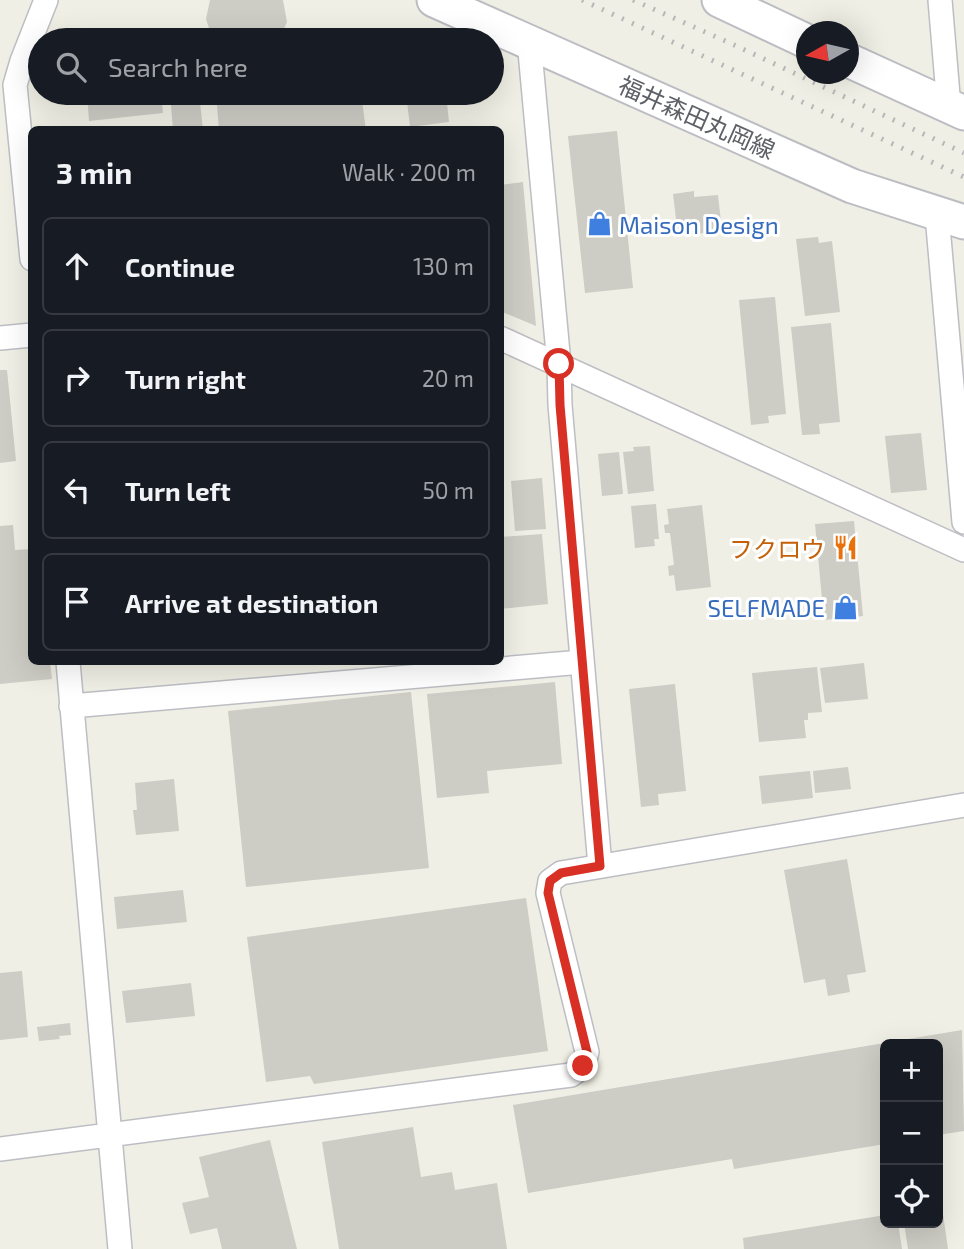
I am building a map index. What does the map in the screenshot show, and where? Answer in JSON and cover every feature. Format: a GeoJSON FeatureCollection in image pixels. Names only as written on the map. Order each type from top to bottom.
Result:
{"type":"FeatureCollection","features":[{"type":"Feature","properties":{"kind":"main road","name":"福井森田丸岡線"},"geometry":{"type":"LineString","coordinates":[[434,0],[499,28]]}},
{"type":"Feature","properties":{"kind":"main road"},"geometry":{"type":"LineString","coordinates":[[719,0],[796,36]]}},
{"type":"Feature","properties":{"kind":"main road","name":"福井森田丸岡線"},"geometry":{"type":"LineString","coordinates":[[504,30],[852,186],[950,219]]}},
{"type":"Feature","properties":{"kind":"main road"},"geometry":{"type":"LineString","coordinates":[[859,65],[957,110]]}},
{"type":"Feature","properties":{"kind":"street"},"geometry":{"type":"LineString","coordinates":[[35,28],[46,0]]}},
{"type":"Feature","properties":{"kind":"street"},"geometry":{"type":"LineString","coordinates":[[940,0],[957,110]]}},
{"type":"Feature","properties":{"kind":"street"},"geometry":{"type":"LineString","coordinates":[[529,41],[559,364],[600,866]]}},
{"type":"Feature","properties":{"kind":"street"},"geometry":{"type":"LineString","coordinates":[[28,46],[15,85],[28,218]]}},
{"type":"Feature","properties":{"kind":"street"},"geometry":{"type":"LineString","coordinates":[[950,219],[964,522]]}},
{"type":"Feature","properties":{"kind":"street"},"geometry":{"type":"LineString","coordinates":[[0,338],[28,335]]}},
{"type":"Feature","properties":{"kind":"street"},"geometry":{"type":"LineString","coordinates":[[504,340],[964,550]]}},
{"type":"Feature","properties":{"kind":"street"},"geometry":{"type":"LineString","coordinates":[[72,706],[582,662]]}},
{"type":"Feature","properties":{"kind":"street"},"geometry":{"type":"LineString","coordinates":[[68,665],[120,1249]]}},
{"type":"Feature","properties":{"kind":"street"},"geometry":{"type":"LineString","coordinates":[[0,1149],[571,1075],[583,1066],[587,1052],[548,893],[550,881],[561,873],[964,805]]}},
{"type":"Feature","properties":{"kind":"building"},"geometry":{"type":"Polygon","coordinates":[[[210,0],[283,0],[287,22],[284,28],[209,28],[206,19],[210,0]]]}},
{"type":"Feature","properties":{"kind":"building"},"geometry":{"type":"Polygon","coordinates":[[[88,105],[162,105],[163,113],[89,121],[88,105]]]}},
{"type":"Feature","properties":{"kind":"building"},"geometry":{"type":"Polygon","coordinates":[[[171,105],[200,105],[203,126],[173,126],[171,105]]]}},
{"type":"Feature","properties":{"kind":"building"},"geometry":{"type":"Polygon","coordinates":[[[217,105],[363,105],[365,126],[219,126],[217,105]]]}},
{"type":"Feature","properties":{"kind":"building"},"geometry":{"type":"Polygon","coordinates":[[[407,105],[447,105],[449,122],[410,126],[407,105]]]}},
{"type":"Feature","properties":{"kind":"building"},"geometry":{"type":"Polygon","coordinates":[[[617,131],[633,288],[585,293],[568,136],[617,131]]]}},
{"type":"Feature","properties":{"kind":"building"},"geometry":{"type":"Polygon","coordinates":[[[523,182],[536,326],[504,313],[504,184],[523,182]]]}},
{"type":"Feature","properties":{"kind":"building"},"geometry":{"type":"Polygon","coordinates":[[[694,191],[694,197],[718,195],[722,231],[678,236],[673,194],[694,191]]]}},
{"type":"Feature","properties":{"kind":"building"},"geometry":{"type":"Polygon","coordinates":[[[818,237],[819,243],[832,241],[840,312],[805,316],[796,239],[818,237]]]}},
{"type":"Feature","properties":{"kind":"building"},"geometry":{"type":"Polygon","coordinates":[[[775,297],[786,414],[768,416],[769,423],[751,425],[739,300],[775,297]]]}},
{"type":"Feature","properties":{"kind":"building"},"geometry":{"type":"Polygon","coordinates":[[[831,323],[840,422],[819,424],[820,434],[802,435],[791,327],[831,323]]]}},
{"type":"Feature","properties":{"kind":"building"},"geometry":{"type":"Polygon","coordinates":[[[0,370],[7,370],[16,461],[0,463],[0,370]]]}},
{"type":"Feature","properties":{"kind":"building"},"geometry":{"type":"Polygon","coordinates":[[[921,433],[927,490],[891,493],[885,436],[921,433]]]}},
{"type":"Feature","properties":{"kind":"building"},"geometry":{"type":"Polygon","coordinates":[[[650,446],[654,491],[628,494],[623,452],[634,451],[633,447],[650,446]]]}},
{"type":"Feature","properties":{"kind":"building"},"geometry":{"type":"Polygon","coordinates":[[[619,452],[623,494],[602,496],[598,454],[619,452]]]}},
{"type":"Feature","properties":{"kind":"building"},"geometry":{"type":"Polygon","coordinates":[[[542,478],[546,529],[515,531],[511,481],[542,478]]]}},
{"type":"Feature","properties":{"kind":"building"},"geometry":{"type":"Polygon","coordinates":[[[656,504],[659,539],[654,539],[655,546],[635,548],[631,506],[656,504]]]}},
{"type":"Feature","properties":{"kind":"building"},"geometry":{"type":"Polygon","coordinates":[[[702,505],[711,587],[676,591],[674,575],[669,576],[668,566],[674,565],[670,533],[665,533],[664,525],[669,524],[667,509],[702,505]]]}},
{"type":"Feature","properties":{"kind":"building"},"geometry":{"type":"Polygon","coordinates":[[[854,521],[863,616],[824,620],[815,524],[854,521]]]}},
{"type":"Feature","properties":{"kind":"building"},"geometry":{"type":"Polygon","coordinates":[[[13,525],[15,550],[28,549],[28,665],[50,665],[52,679],[0,684],[0,526],[13,525]]]}},
{"type":"Feature","properties":{"kind":"building"},"geometry":{"type":"Polygon","coordinates":[[[542,534],[548,604],[504,609],[504,537],[542,534]]]}},
{"type":"Feature","properties":{"kind":"building"},"geometry":{"type":"Polygon","coordinates":[[[864,663],[868,699],[825,703],[820,668],[864,663]]]}},
{"type":"Feature","properties":{"kind":"building"},"geometry":{"type":"Polygon","coordinates":[[[817,667],[822,712],[808,713],[808,720],[804,720],[806,738],[759,742],[752,673],[817,667]]]}},
{"type":"Feature","properties":{"kind":"building"},"geometry":{"type":"Polygon","coordinates":[[[555,682],[562,764],[487,771],[489,793],[437,798],[427,694],[555,682]]]}},
{"type":"Feature","properties":{"kind":"building"},"geometry":{"type":"Polygon","coordinates":[[[675,684],[686,791],[658,794],[659,805],[641,807],[629,689],[675,684]]]}},
{"type":"Feature","properties":{"kind":"building"},"geometry":{"type":"Polygon","coordinates":[[[411,692],[429,868],[246,887],[228,711],[411,692]]]}},
{"type":"Feature","properties":{"kind":"building"},"geometry":{"type":"Polygon","coordinates":[[[848,767],[851,789],[815,793],[813,771],[848,767]]]}},
{"type":"Feature","properties":{"kind":"building"},"geometry":{"type":"Polygon","coordinates":[[[810,771],[813,798],[762,804],[759,776],[810,771]]]}},
{"type":"Feature","properties":{"kind":"building"},"geometry":{"type":"Polygon","coordinates":[[[174,779],[179,831],[136,835],[133,810],[137,810],[135,783],[174,779]]]}},
{"type":"Feature","properties":{"kind":"building"},"geometry":{"type":"Polygon","coordinates":[[[847,859],[866,972],[847,975],[850,992],[828,996],[825,979],[804,983],[784,870],[847,859]]]}},
{"type":"Feature","properties":{"kind":"building"},"geometry":{"type":"Polygon","coordinates":[[[183,890],[187,922],[117,929],[114,897],[183,890]]]}},
{"type":"Feature","properties":{"kind":"building"},"geometry":{"type":"Polygon","coordinates":[[[526,898],[548,1051],[314,1084],[310,1076],[266,1082],[247,937],[526,898]]]}},
{"type":"Feature","properties":{"kind":"building"},"geometry":{"type":"Polygon","coordinates":[[[22,971],[28,1037],[0,1040],[0,973],[22,971]]]}},
{"type":"Feature","properties":{"kind":"building"},"geometry":{"type":"Polygon","coordinates":[[[191,983],[195,1016],[126,1023],[122,991],[191,983]]]}},
{"type":"Feature","properties":{"kind":"building"},"geometry":{"type":"Polygon","coordinates":[[[70,1023],[71,1035],[39,1041],[37,1027],[70,1023]]]}},
{"type":"Feature","properties":{"kind":"building"},"geometry":{"type":"Polygon","coordinates":[[[962,1030],[964,1131],[943,1134],[943,1039],[908,1039],[962,1030]]]}},
{"type":"Feature","properties":{"kind":"building"},"geometry":{"type":"Polygon","coordinates":[[[880,1044],[880,1145],[734,1169],[732,1159],[528,1193],[513,1105],[880,1044]]]}},
{"type":"Feature","properties":{"kind":"building"},"geometry":{"type":"Polygon","coordinates":[[[413,1127],[421,1177],[452,1172],[455,1190],[497,1183],[507,1249],[339,1249],[322,1142],[413,1127]]]}},
{"type":"Feature","properties":{"kind":"building"},"geometry":{"type":"Polygon","coordinates":[[[270,1140],[297,1249],[222,1249],[217,1228],[190,1234],[182,1203],[209,1197],[199,1157],[270,1140]]]}},
{"type":"Feature","properties":{"kind":"building"},"geometry":{"type":"Polygon","coordinates":[[[943,1214],[948,1249],[908,1249],[905,1228],[943,1228],[943,1214]]]}},
{"type":"Feature","properties":{"kind":"building"},"geometry":{"type":"Polygon","coordinates":[[[880,1216],[880,1228],[899,1228],[902,1249],[744,1249],[743,1238],[880,1216]]]}},
{"type":"Feature","properties":{"kind":"railway"},"geometry":{"type":"LineString","coordinates":[[582,0],[964,177]]}},
{"type":"Feature","properties":{"kind":"railway"},"geometry":{"type":"LineString","coordinates":[[633,0],[964,153]]}},
{"type":"Feature","properties":{"kind":"place","name":"Maison Design"},"geometry":{"type":"Point","coordinates":[599,224]}},
{"type":"Feature","properties":{"kind":"place","name":"フクロウ"},"geometry":{"type":"Point","coordinates":[845,548]}},
{"type":"Feature","properties":{"kind":"place","name":"SELFMADE"},"geometry":{"type":"Point","coordinates":[845,607]}},
{"type":"Feature","properties":{"kind":"route"},"geometry":{"type":"LineString","coordinates":[[559,364],[560,405],[600,866],[561,873],[550,881],[548,893],[587,1052],[583,1066]]}}]}
